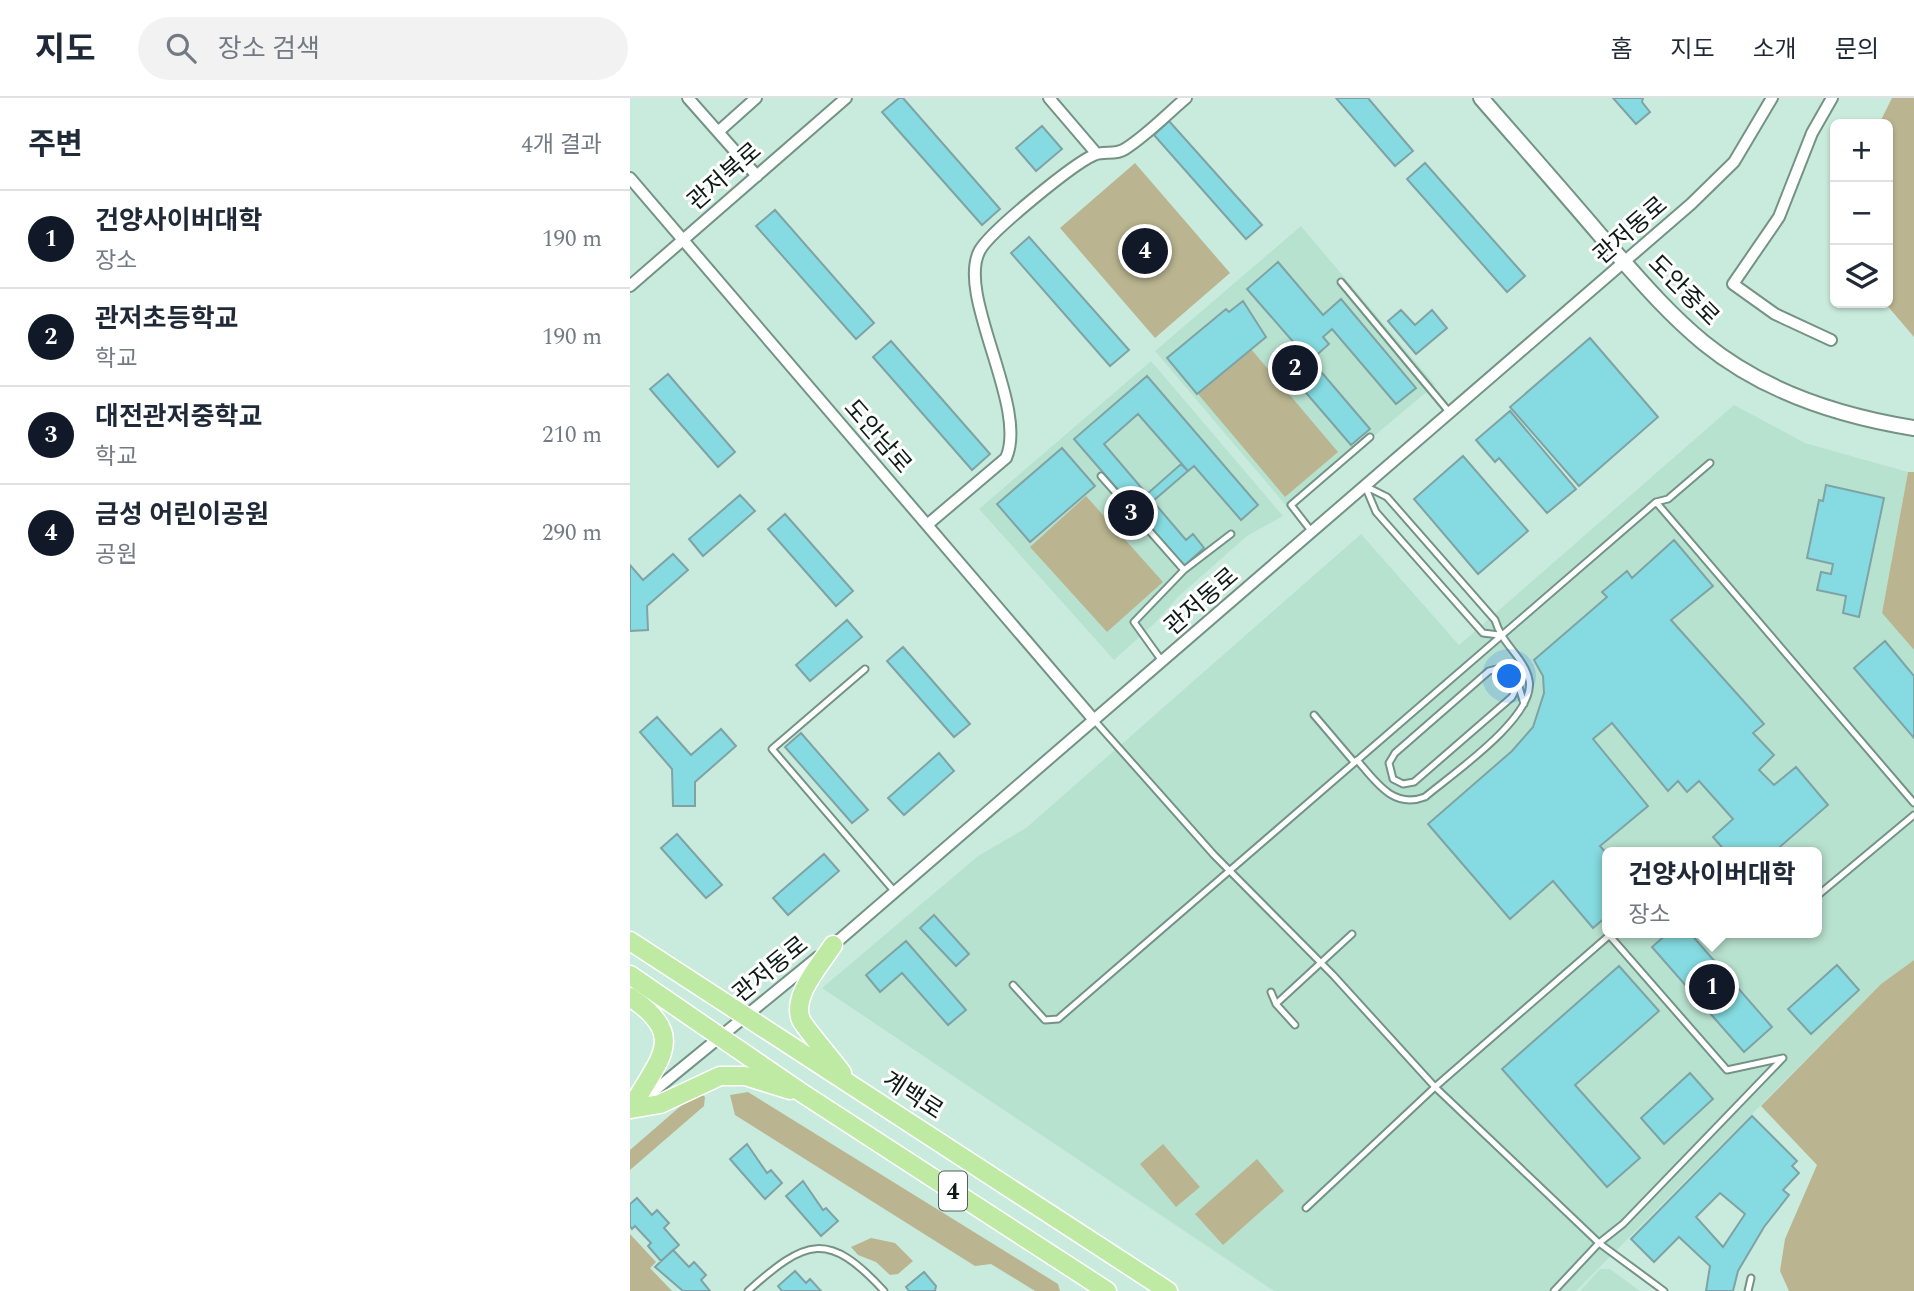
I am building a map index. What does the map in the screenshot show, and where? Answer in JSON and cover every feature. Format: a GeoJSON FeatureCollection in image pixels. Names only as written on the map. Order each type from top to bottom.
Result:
{"type":"FeatureCollection","features":[{"type":"Feature","properties":{"kind":"main road","name":"계백로"},"geometry":{"type":"LineString","coordinates":[[630,942],[1168,1291]]}},
{"type":"Feature","properties":{"kind":"main road"},"geometry":{"type":"LineString","coordinates":[[833,945],[806,987],[799,1005],[801,1021],[848,1081]]}},
{"type":"Feature","properties":{"kind":"main road","name":"4"},"geometry":{"type":"LineString","coordinates":[[630,975],[799,1091],[1107,1291]]}},
{"type":"Feature","properties":{"kind":"main road"},"geometry":{"type":"LineString","coordinates":[[630,997],[660,1022],[666,1038],[660,1060],[631,1110]]}},
{"type":"Feature","properties":{"kind":"main road"},"geometry":{"type":"LineString","coordinates":[[631,1110],[660,1104],[708,1080],[732,1074],[799,1091]]}},
{"type":"Feature","properties":{"kind":"street"},"geometry":{"type":"LineString","coordinates":[[688,98],[757,176]]}},
{"type":"Feature","properties":{"kind":"street"},"geometry":{"type":"LineString","coordinates":[[718,132],[757,98]]}},
{"type":"Feature","properties":{"kind":"street","name":"관저북로"},"geometry":{"type":"LineString","coordinates":[[630,286],[846,98]]}},
{"type":"Feature","properties":{"kind":"street"},"geometry":{"type":"LineString","coordinates":[[1049,98],[1096,153]]}},
{"type":"Feature","properties":{"kind":"street"},"geometry":{"type":"LineString","coordinates":[[927,525],[1006,458],[1009,450],[1010,423],[974,279],[980,250],[1028,205],[1096,153],[1123,150],[1186,98]]}},
{"type":"Feature","properties":{"kind":"street","name":"도안중로"},"geometry":{"type":"LineString","coordinates":[[1481,98],[1625,263],[1705,344],[1755,377],[1799,399],[1860,420],[1914,428]]}},
{"type":"Feature","properties":{"kind":"street","name":"관저동로"},"geometry":{"type":"LineString","coordinates":[[631,1110],[833,945],[1625,263],[1734,162],[1772,98]]}},
{"type":"Feature","properties":{"kind":"street"},"geometry":{"type":"LineString","coordinates":[[1831,340],[1775,314],[1733,284],[1779,217],[1811,133],[1832,98]]}},
{"type":"Feature","properties":{"kind":"street","name":"도안남로"},"geometry":{"type":"LineString","coordinates":[[630,178],[1094,720]]}},
{"type":"Feature","properties":{"kind":"lane"},"geometry":{"type":"LineString","coordinates":[[1341,282],[1451,413]]}},
{"type":"Feature","properties":{"kind":"lane"},"geometry":{"type":"LineString","coordinates":[[1312,532],[1291,505],[1370,437]]}},
{"type":"Feature","properties":{"kind":"lane"},"geometry":{"type":"LineString","coordinates":[[1013,985],[1045,1020],[1058,1019],[1499,635],[1656,502],[1668,499],[1710,463]]}},
{"type":"Feature","properties":{"kind":"lane"},"geometry":{"type":"LineString","coordinates":[[1101,476],[1184,570]]}},
{"type":"Feature","properties":{"kind":"lane"},"geometry":{"type":"LineString","coordinates":[[1365,486],[1376,512],[1483,633],[1499,635]]}},
{"type":"Feature","properties":{"kind":"lane"},"geometry":{"type":"LineString","coordinates":[[1314,715],[1384,790],[1395,799],[1411,802],[1425,797],[1516,719],[1525,707],[1530,692],[1530,680],[1499,635],[1495,620],[1387,497],[1365,486]]}},
{"type":"Feature","properties":{"kind":"lane"},"geometry":{"type":"LineString","coordinates":[[1656,502],[1914,803]]}},
{"type":"Feature","properties":{"kind":"lane"},"geometry":{"type":"LineString","coordinates":[[1162,661],[1134,622],[1184,570],[1231,534]]}},
{"type":"Feature","properties":{"kind":"lane"},"geometry":{"type":"LineString","coordinates":[[866,669],[772,748],[895,892]]}},
{"type":"Feature","properties":{"kind":"lane"},"geometry":{"type":"LineString","coordinates":[[1525,671],[1521,685],[1515,692],[1414,782],[1403,784],[1393,779],[1389,763],[1395,753],[1489,671],[1506,669],[1514,676],[1521,685],[1525,707]]}},
{"type":"Feature","properties":{"kind":"lane"},"geometry":{"type":"LineString","coordinates":[[1514,676],[1515,692]]}},
{"type":"Feature","properties":{"kind":"lane"},"geometry":{"type":"LineString","coordinates":[[1094,720],[1230,871],[1435,1087],[1599,1243],[1664,1291]]}},
{"type":"Feature","properties":{"kind":"lane"},"geometry":{"type":"LineString","coordinates":[[1822,892],[1914,815]]}},
{"type":"Feature","properties":{"kind":"lane"},"geometry":{"type":"LineString","coordinates":[[1276,1004],[1352,934]]}},
{"type":"Feature","properties":{"kind":"lane"},"geometry":{"type":"LineString","coordinates":[[1306,1208],[1435,1087],[1605,938]]}},
{"type":"Feature","properties":{"kind":"lane"},"geometry":{"type":"LineString","coordinates":[[1554,1291],[1599,1243],[1623,1224],[1783,1058],[1727,1070],[1613,938]]}},
{"type":"Feature","properties":{"kind":"lane"},"geometry":{"type":"LineString","coordinates":[[1271,992],[1276,1004],[1295,1025]]}},
{"type":"Feature","properties":{"kind":"lane"},"geometry":{"type":"LineString","coordinates":[[748,1291],[786,1258],[818,1250],[850,1257],[884,1291]]}},
{"type":"Feature","properties":{"kind":"lane"},"geometry":{"type":"LineString","coordinates":[[1748,1291],[1751,1278]]}},
{"type":"Feature","properties":{"kind":"shaded area"},"geometry":{"type":"Polygon","coordinates":[[[1892,98],[1914,98],[1914,337],[1889,308],[1893,308],[1893,119],[1882,119],[1892,98]]]}},
{"type":"Feature","properties":{"kind":"shaded area"},"geometry":{"type":"Polygon","coordinates":[[[1135,163],[1230,273],[1155,338],[1060,228],[1135,163]]]}},
{"type":"Feature","properties":{"kind":"shaded area"},"geometry":{"type":"Polygon","coordinates":[[[1301,226],[1435,385],[1288,508],[1155,351],[1301,226]]]}},
{"type":"Feature","properties":{"kind":"shaded area"},"geometry":{"type":"Polygon","coordinates":[[[1251,349],[1338,452],[1285,497],[1198,394],[1251,349]]]}},
{"type":"Feature","properties":{"kind":"shaded area"},"geometry":{"type":"Polygon","coordinates":[[[1151,361],[1283,516],[1247,536],[1178,597],[1155,623],[1114,660],[979,509],[1151,361]]]}},
{"type":"Feature","properties":{"kind":"shaded area"},"geometry":{"type":"Polygon","coordinates":[[[1734,405],[1805,443],[1908,472],[1882,613],[1914,650],[1914,960],[1881,984],[1576,1291],[1274,1291],[822,988],[978,856],[1026,828],[1361,534],[1459,645],[1734,405]]]}},
{"type":"Feature","properties":{"kind":"shaded area"},"geometry":{"type":"Polygon","coordinates":[[[1908,472],[1914,472],[1914,650],[1882,613],[1908,472]]]}},
{"type":"Feature","properties":{"kind":"shaded area"},"geometry":{"type":"Polygon","coordinates":[[[1086,496],[1163,582],[1107,632],[1030,547],[1086,496]]]}},
{"type":"Feature","properties":{"kind":"shaded area"},"geometry":{"type":"Polygon","coordinates":[[[1914,960],[1914,1291],[1789,1291],[1780,1271],[1785,1239],[1817,1165],[1761,1106],[1881,984],[1914,960]]]}},
{"type":"Feature","properties":{"kind":"shaded area"},"geometry":{"type":"Polygon","coordinates":[[[698,1091],[705,1097],[704,1106],[630,1170],[630,1150],[698,1091]]]}},
{"type":"Feature","properties":{"kind":"shaded area"},"geometry":{"type":"Polygon","coordinates":[[[748,1092],[1058,1284],[1060,1291],[1035,1291],[991,1264],[975,1266],[735,1115],[730,1095],[748,1092]]]}},
{"type":"Feature","properties":{"kind":"shaded area"},"geometry":{"type":"Polygon","coordinates":[[[1163,1144],[1200,1187],[1176,1207],[1140,1164],[1163,1144]]]}},
{"type":"Feature","properties":{"kind":"shaded area"},"geometry":{"type":"Polygon","coordinates":[[[1257,1159],[1284,1191],[1223,1245],[1195,1214],[1257,1159]]]}},
{"type":"Feature","properties":{"kind":"shaded area"},"geometry":{"type":"Polygon","coordinates":[[[630,1234],[656,1262],[650,1268],[672,1291],[630,1291],[630,1234]]]}},
{"type":"Feature","properties":{"kind":"shaded area"},"geometry":{"type":"Polygon","coordinates":[[[871,1238],[895,1243],[913,1261],[898,1274],[890,1275],[876,1262],[858,1255],[851,1247],[871,1238]]]}},
{"type":"Feature","properties":{"kind":"shaded area"},"geometry":{"type":"Polygon","coordinates":[[[1600,1269],[1610,1269],[1640,1291],[1580,1291],[1600,1269]]]}},
{"type":"Feature","properties":{"kind":"building"},"geometry":{"type":"Polygon","coordinates":[[[899,98],[903,98],[1000,209],[982,225],[882,112],[899,98]]]}},
{"type":"Feature","properties":{"kind":"building"},"geometry":{"type":"Polygon","coordinates":[[[1336,98],[1368,98],[1413,151],[1395,166],[1336,98]]]}},
{"type":"Feature","properties":{"kind":"building"},"geometry":{"type":"Polygon","coordinates":[[[1613,98],[1643,98],[1642,102],[1650,112],[1636,124],[1613,98]]]}},
{"type":"Feature","properties":{"kind":"building"},"geometry":{"type":"Polygon","coordinates":[[[1169,121],[1262,225],[1246,239],[1154,135],[1169,121]]]}},
{"type":"Feature","properties":{"kind":"building"},"geometry":{"type":"Polygon","coordinates":[[[1042,126],[1062,149],[1036,171],[1016,148],[1042,126]]]}},
{"type":"Feature","properties":{"kind":"building"},"geometry":{"type":"Polygon","coordinates":[[[1425,163],[1525,276],[1507,292],[1407,179],[1425,163]]]}},
{"type":"Feature","properties":{"kind":"building"},"geometry":{"type":"Polygon","coordinates":[[[775,210],[874,323],[856,339],[756,226],[775,210]]]}},
{"type":"Feature","properties":{"kind":"building"},"geometry":{"type":"Polygon","coordinates":[[[1029,237],[1129,350],[1110,366],[1011,253],[1029,237]]]}},
{"type":"Feature","properties":{"kind":"building"},"geometry":{"type":"Polygon","coordinates":[[[1278,262],[1323,315],[1341,299],[1416,388],[1396,404],[1332,329],[1323,337],[1329,344],[1311,360],[1370,429],[1351,445],[1277,359],[1295,344],[1247,289],[1278,262]]]}},
{"type":"Feature","properties":{"kind":"building"},"geometry":{"type":"Polygon","coordinates":[[[1243,301],[1266,337],[1197,394],[1167,358],[1226,309],[1229,312],[1243,301]]]}},
{"type":"Feature","properties":{"kind":"building"},"geometry":{"type":"Polygon","coordinates":[[[1401,310],[1415,325],[1432,310],[1447,328],[1416,354],[1388,321],[1401,310]]]}},
{"type":"Feature","properties":{"kind":"building"},"geometry":{"type":"Polygon","coordinates":[[[1590,338],[1658,417],[1579,486],[1510,407],[1590,338]]]}},
{"type":"Feature","properties":{"kind":"building"},"geometry":{"type":"Polygon","coordinates":[[[891,341],[990,454],[972,470],[873,357],[891,341]]]}},
{"type":"Feature","properties":{"kind":"building"},"geometry":{"type":"Polygon","coordinates":[[[668,374],[735,452],[718,467],[650,389],[668,374]]]}},
{"type":"Feature","properties":{"kind":"building"},"geometry":{"type":"Polygon","coordinates":[[[1147,376],[1258,505],[1241,520],[1194,466],[1188,471],[1138,414],[1104,444],[1186,540],[1193,534],[1204,548],[1184,566],[1074,439],[1147,376]]]}},
{"type":"Feature","properties":{"kind":"building"},"geometry":{"type":"Polygon","coordinates":[[[1510,411],[1576,489],[1547,513],[1499,458],[1495,462],[1476,440],[1510,411]]]}},
{"type":"Feature","properties":{"kind":"building"},"geometry":{"type":"Polygon","coordinates":[[[1062,448],[1095,486],[1030,542],[997,504],[1062,448]]]}},
{"type":"Feature","properties":{"kind":"building"},"geometry":{"type":"Polygon","coordinates":[[[1463,456],[1528,531],[1478,574],[1414,499],[1463,456]]]}},
{"type":"Feature","properties":{"kind":"building"},"geometry":{"type":"Polygon","coordinates":[[[1181,464],[1188,471],[1153,501],[1147,494],[1181,464]]]}},
{"type":"Feature","properties":{"kind":"building"},"geometry":{"type":"Polygon","coordinates":[[[1826,485],[1884,498],[1859,617],[1843,613],[1846,596],[1817,590],[1821,572],[1831,574],[1833,564],[1807,558],[1819,500],[1823,501],[1826,485]]]}},
{"type":"Feature","properties":{"kind":"building"},"geometry":{"type":"Polygon","coordinates":[[[740,495],[755,511],[703,556],[689,539],[740,495]]]}},
{"type":"Feature","properties":{"kind":"building"},"geometry":{"type":"Polygon","coordinates":[[[785,514],[853,591],[836,606],[768,529],[785,514]]]}},
{"type":"Feature","properties":{"kind":"building"},"geometry":{"type":"Polygon","coordinates":[[[1674,540],[1713,586],[1671,620],[1764,724],[1753,733],[1774,755],[1759,770],[1774,785],[1796,767],[1828,805],[1780,847],[1722,847],[1713,837],[1733,819],[1699,781],[1687,792],[1678,781],[1668,791],[1612,723],[1593,739],[1648,806],[1600,846],[1602,920],[1593,928],[1553,881],[1510,919],[1428,824],[1512,751],[1533,727],[1544,693],[1543,676],[1534,660],[1607,597],[1602,592],[1627,571],[1632,578],[1674,540]]]}},
{"type":"Feature","properties":{"kind":"building"},"geometry":{"type":"Polygon","coordinates":[[[673,554],[688,570],[647,606],[648,630],[630,631],[630,565],[643,580],[673,554]]]}},
{"type":"Feature","properties":{"kind":"building"},"geometry":{"type":"Polygon","coordinates":[[[847,620],[862,637],[810,681],[796,665],[847,620]]]}},
{"type":"Feature","properties":{"kind":"building"},"geometry":{"type":"Polygon","coordinates":[[[1885,641],[1914,676],[1914,738],[1854,668],[1885,641]]]}},
{"type":"Feature","properties":{"kind":"building"},"geometry":{"type":"Polygon","coordinates":[[[903,647],[970,724],[954,737],[887,661],[903,647]]]}},
{"type":"Feature","properties":{"kind":"building"},"geometry":{"type":"Polygon","coordinates":[[[657,717],[691,755],[721,729],[736,746],[695,782],[695,806],[673,806],[672,769],[640,732],[657,717]]]}},
{"type":"Feature","properties":{"kind":"building"},"geometry":{"type":"Polygon","coordinates":[[[801,733],[868,810],[852,823],[785,747],[801,733]]]}},
{"type":"Feature","properties":{"kind":"building"},"geometry":{"type":"Polygon","coordinates":[[[939,753],[954,771],[904,815],[888,798],[939,753]]]}},
{"type":"Feature","properties":{"kind":"building"},"geometry":{"type":"Polygon","coordinates":[[[677,834],[722,885],[706,898],[661,848],[677,834]]]}},
{"type":"Feature","properties":{"kind":"building"},"geometry":{"type":"Polygon","coordinates":[[[824,854],[839,871],[788,915],[773,898],[824,854]]]}},
{"type":"Feature","properties":{"kind":"building"},"geometry":{"type":"Polygon","coordinates":[[[934,915],[969,954],[956,966],[920,928],[934,915]]]}},
{"type":"Feature","properties":{"kind":"building"},"geometry":{"type":"Polygon","coordinates":[[[1662,938],[1694,938],[1772,1027],[1744,1052],[1652,947],[1662,938]]]}},
{"type":"Feature","properties":{"kind":"building"},"geometry":{"type":"Polygon","coordinates":[[[906,941],[966,1010],[948,1025],[902,973],[880,992],[866,975],[906,941]]]}},
{"type":"Feature","properties":{"kind":"building"},"geometry":{"type":"Polygon","coordinates":[[[1837,965],[1859,990],[1811,1034],[1788,1009],[1837,965]]]}},
{"type":"Feature","properties":{"kind":"building"},"geometry":{"type":"Polygon","coordinates":[[[1619,966],[1659,1011],[1575,1085],[1640,1158],[1607,1187],[1502,1069],[1619,966]]]}},
{"type":"Feature","properties":{"kind":"building"},"geometry":{"type":"Polygon","coordinates":[[[1690,1073],[1713,1099],[1664,1144],[1641,1118],[1690,1073]]]}},
{"type":"Feature","properties":{"kind":"building"},"geometry":{"type":"Polygon","coordinates":[[[1752,1116],[1797,1161],[1792,1166],[1799,1173],[1783,1190],[1789,1195],[1764,1227],[1738,1271],[1733,1291],[1706,1291],[1710,1266],[1679,1237],[1654,1262],[1631,1239],[1752,1116]],[[1720,1193],[1696,1217],[1723,1247],[1745,1214],[1720,1193]]]}},
{"type":"Feature","properties":{"kind":"building"},"geometry":{"type":"Polygon","coordinates":[[[747,1144],[767,1173],[771,1170],[782,1183],[765,1199],[730,1159],[747,1144]]]}},
{"type":"Feature","properties":{"kind":"building"},"geometry":{"type":"Polygon","coordinates":[[[803,1181],[823,1210],[826,1208],[838,1221],[821,1236],[786,1196],[803,1181]]]}},
{"type":"Feature","properties":{"kind":"building"},"geometry":{"type":"Polygon","coordinates":[[[637,1198],[652,1215],[657,1210],[669,1223],[664,1228],[679,1245],[661,1261],[648,1246],[651,1243],[635,1226],[632,1229],[630,1226],[630,1204],[637,1198]]]}},
{"type":"Feature","properties":{"kind":"building"},"geometry":{"type":"Polygon","coordinates":[[[673,1250],[689,1267],[694,1262],[706,1275],[701,1280],[710,1291],[683,1291],[655,1267],[673,1250]]]}},
{"type":"Feature","properties":{"kind":"building"},"geometry":{"type":"Polygon","coordinates":[[[795,1271],[806,1283],[810,1279],[821,1291],[782,1291],[778,1286],[795,1271]]]}},
{"type":"Feature","properties":{"kind":"building"},"geometry":{"type":"Polygon","coordinates":[[[924,1272],[936,1286],[935,1291],[909,1291],[906,1287],[924,1272]]]}},
{"type":"Feature","properties":{"kind":"place","name":"금성 어린이공원"},"geometry":{"type":"Point","coordinates":[1145,251]}},
{"type":"Feature","properties":{"kind":"place","name":"관저초등학교"},"geometry":{"type":"Point","coordinates":[1295,368]}},
{"type":"Feature","properties":{"kind":"place","name":"대전관저중학교"},"geometry":{"type":"Point","coordinates":[1131,513]}},
{"type":"Feature","properties":{"kind":"place","name":"건양사이버대학"},"geometry":{"type":"Point","coordinates":[1712,987]}}]}
